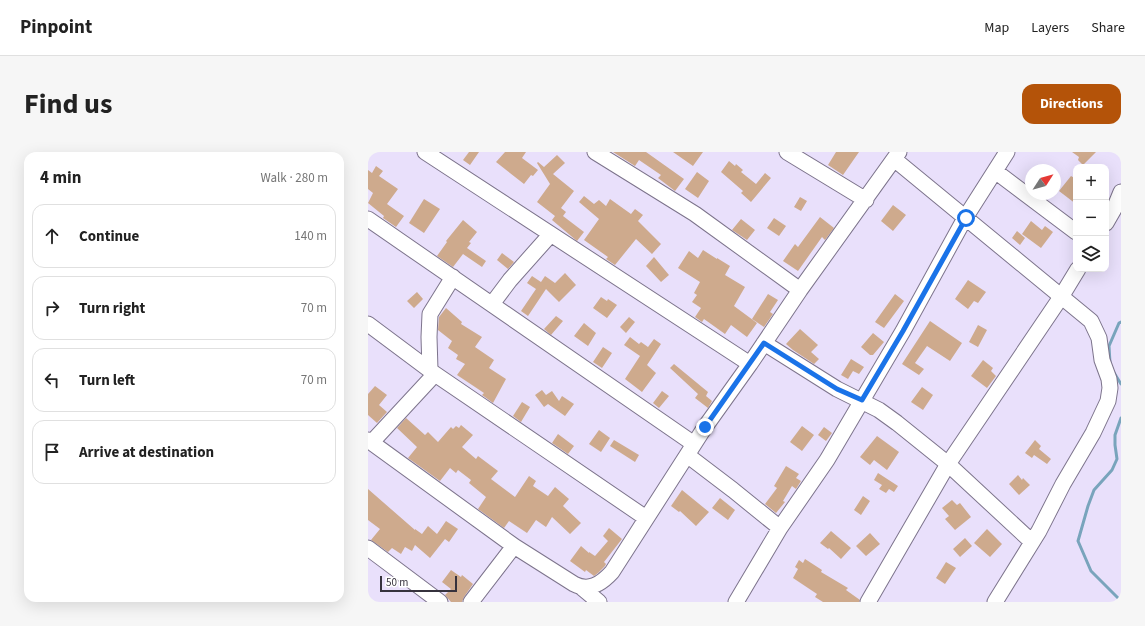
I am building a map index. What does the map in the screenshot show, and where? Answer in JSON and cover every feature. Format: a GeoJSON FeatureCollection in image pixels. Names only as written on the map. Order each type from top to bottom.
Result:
{"type":"FeatureCollection","features":[{"type":"Feature","properties":{"kind":"street"},"geometry":{"type":"LineString","coordinates":[[425,152],[750,364]]}},
{"type":"Feature","properties":{"kind":"street"},"geometry":{"type":"LineString","coordinates":[[595,152],[695,214],[800,290]]}},
{"type":"Feature","properties":{"kind":"street"},"geometry":{"type":"LineString","coordinates":[[787,152],[866,200]]}},
{"type":"Feature","properties":{"kind":"street"},"geometry":{"type":"LineString","coordinates":[[736,602],[780,528],[827,460],[903,331],[966,218],[1007,152]]}},
{"type":"Feature","properties":{"kind":"street"},"geometry":{"type":"LineString","coordinates":[[581,587],[587,588],[593,586],[608,576],[616,566],[690,449],[800,290],[866,200],[896,156],[966,218],[1091,321],[1099,338],[1102,360],[1109,379],[1109,394],[1106,407],[1093,433],[1063,484],[1042,526],[995,602]]}},
{"type":"Feature","properties":{"kind":"street"},"geometry":{"type":"LineString","coordinates":[[995,171],[1073,230]]}},
{"type":"Feature","properties":{"kind":"street"},"geometry":{"type":"LineString","coordinates":[[1109,218],[1121,192]]}},
{"type":"Feature","properties":{"kind":"street"},"geometry":{"type":"LineString","coordinates":[[368,219],[492,304],[690,449],[733,490],[780,528]]}},
{"type":"Feature","properties":{"kind":"street"},"geometry":{"type":"LineString","coordinates":[[492,304],[510,280],[551,234]]}},
{"type":"Feature","properties":{"kind":"street"},"geometry":{"type":"LineString","coordinates":[[868,602],[948,464],[1061,297],[1076,272]]}},
{"type":"Feature","properties":{"kind":"street"},"geometry":{"type":"LineString","coordinates":[[453,277],[430,314],[429,337],[432,372],[370,441],[514,546],[581,587],[599,602]]}},
{"type":"Feature","properties":{"kind":"street"},"geometry":{"type":"LineString","coordinates":[[368,324],[432,372],[646,518]]}},
{"type":"Feature","properties":{"kind":"street"},"geometry":{"type":"LineString","coordinates":[[764,343],[837,389],[862,400],[879,410],[897,423],[948,464],[1032,542]]}},
{"type":"Feature","properties":{"kind":"street"},"geometry":{"type":"LineString","coordinates":[[471,602],[514,546]]}},
{"type":"Feature","properties":{"kind":"street"},"geometry":{"type":"LineString","coordinates":[[368,548],[440,602]]}},
{"type":"Feature","properties":{"kind":"building"},"geometry":{"type":"Polygon","coordinates":[[[469,152],[479,152],[470,165],[463,160],[469,152]]]}},
{"type":"Feature","properties":{"kind":"building"},"geometry":{"type":"Polygon","coordinates":[[[505,152],[526,152],[522,158],[538,170],[533,176],[531,175],[524,184],[496,162],[505,152]]]}},
{"type":"Feature","properties":{"kind":"building"},"geometry":{"type":"Polygon","coordinates":[[[613,152],[646,152],[684,179],[675,191],[658,178],[661,175],[639,160],[635,166],[613,152]]]}},
{"type":"Feature","properties":{"kind":"building"},"geometry":{"type":"Polygon","coordinates":[[[673,152],[703,152],[693,166],[673,152]]]}},
{"type":"Feature","properties":{"kind":"building"},"geometry":{"type":"Polygon","coordinates":[[[836,152],[859,152],[843,175],[828,165],[836,152]]]}},
{"type":"Feature","properties":{"kind":"building"},"geometry":{"type":"Polygon","coordinates":[[[1072,152],[1096,152],[1084,164],[1078,160],[1079,157],[1072,152]]]}},
{"type":"Feature","properties":{"kind":"building"},"geometry":{"type":"Polygon","coordinates":[[[557,155],[565,163],[553,174],[574,191],[561,208],[566,212],[563,216],[584,232],[577,241],[552,220],[555,216],[537,202],[550,184],[537,163],[538,162],[544,167],[557,155]]]}},
{"type":"Feature","properties":{"kind":"building"},"geometry":{"type":"Polygon","coordinates":[[[729,161],[735,166],[736,164],[743,170],[741,172],[756,184],[765,173],[771,178],[751,202],[741,193],[743,191],[721,172],[729,161]]]}},
{"type":"Feature","properties":{"kind":"building"},"geometry":{"type":"Polygon","coordinates":[[[376,166],[383,171],[379,176],[398,189],[387,204],[404,216],[396,227],[383,218],[384,216],[368,203],[373,193],[368,189],[368,170],[372,173],[376,166]]]}},
{"type":"Feature","properties":{"kind":"building"},"geometry":{"type":"Polygon","coordinates":[[[697,172],[709,181],[698,198],[685,189],[697,172]]]}},
{"type":"Feature","properties":{"kind":"building"},"geometry":{"type":"Polygon","coordinates":[[[1071,176],[1073,177],[1073,202],[1061,193],[1061,188],[1071,176]]]}},
{"type":"Feature","properties":{"kind":"building"},"geometry":{"type":"Polygon","coordinates":[[[584,196],[594,204],[599,200],[606,206],[610,199],[631,214],[635,209],[643,215],[638,221],[661,244],[652,254],[636,239],[615,265],[606,259],[608,257],[584,240],[599,219],[579,202],[584,196]]]}},
{"type":"Feature","properties":{"kind":"building"},"geometry":{"type":"Polygon","coordinates":[[[800,197],[807,201],[801,211],[794,207],[800,197]]]}},
{"type":"Feature","properties":{"kind":"building"},"geometry":{"type":"Polygon","coordinates":[[[424,199],[440,209],[424,233],[409,223],[424,199]]]}},
{"type":"Feature","properties":{"kind":"building"},"geometry":{"type":"Polygon","coordinates":[[[893,205],[906,215],[893,231],[881,221],[893,205]]]}},
{"type":"Feature","properties":{"kind":"building"},"geometry":{"type":"Polygon","coordinates":[[[820,217],[834,228],[825,240],[822,237],[798,271],[783,261],[795,244],[798,247],[820,217]]]}},
{"type":"Feature","properties":{"kind":"building"},"geometry":{"type":"Polygon","coordinates":[[[774,218],[786,226],[779,236],[767,228],[774,218]]]}},
{"type":"Feature","properties":{"kind":"building"},"geometry":{"type":"Polygon","coordinates":[[[741,219],[755,230],[747,240],[732,230],[741,219]]]}},
{"type":"Feature","properties":{"kind":"building"},"geometry":{"type":"Polygon","coordinates":[[[463,220],[477,232],[469,242],[471,243],[467,248],[486,261],[482,267],[463,254],[453,267],[437,256],[447,242],[446,241],[463,220]]]}},
{"type":"Feature","properties":{"kind":"building"},"geometry":{"type":"Polygon","coordinates":[[[1031,221],[1042,230],[1045,226],[1053,232],[1041,248],[1022,234],[1031,221]]]}},
{"type":"Feature","properties":{"kind":"building"},"geometry":{"type":"Polygon","coordinates":[[[1017,231],[1025,238],[1020,245],[1012,238],[1017,231]]]}},
{"type":"Feature","properties":{"kind":"building"},"geometry":{"type":"Polygon","coordinates":[[[703,250],[730,266],[725,275],[745,287],[734,306],[757,323],[747,337],[731,325],[725,334],[704,319],[702,322],[695,317],[701,308],[692,302],[697,295],[694,293],[700,282],[678,268],[689,251],[698,258],[703,250]]]}},
{"type":"Feature","properties":{"kind":"building"},"geometry":{"type":"Polygon","coordinates":[[[502,253],[514,262],[508,269],[497,260],[502,253]]]}},
{"type":"Feature","properties":{"kind":"building"},"geometry":{"type":"Polygon","coordinates":[[[654,257],[669,275],[661,282],[646,266],[654,257]]]}},
{"type":"Feature","properties":{"kind":"building"},"geometry":{"type":"Polygon","coordinates":[[[565,273],[576,285],[559,302],[546,289],[528,316],[521,311],[536,289],[527,283],[532,276],[541,282],[545,276],[555,283],[565,273]]]}},
{"type":"Feature","properties":{"kind":"building"},"geometry":{"type":"Polygon","coordinates":[[[968,280],[986,292],[978,303],[974,301],[968,309],[955,299],[968,280]]]}},
{"type":"Feature","properties":{"kind":"building"},"geometry":{"type":"Polygon","coordinates":[[[417,292],[423,299],[414,308],[407,301],[417,292]]]}},
{"type":"Feature","properties":{"kind":"building"},"geometry":{"type":"Polygon","coordinates":[[[768,294],[778,300],[770,312],[773,314],[764,327],[752,319],[768,294]]]}},
{"type":"Feature","properties":{"kind":"building"},"geometry":{"type":"Polygon","coordinates":[[[895,294],[904,301],[884,328],[875,322],[895,294]]]}},
{"type":"Feature","properties":{"kind":"building"},"geometry":{"type":"Polygon","coordinates":[[[601,297],[607,301],[608,299],[617,305],[607,318],[593,308],[601,297]]]}},
{"type":"Feature","properties":{"kind":"building"},"geometry":{"type":"Polygon","coordinates":[[[446,308],[462,322],[461,324],[482,337],[475,347],[494,360],[489,368],[506,379],[493,403],[482,395],[484,393],[457,375],[465,364],[456,359],[458,355],[448,348],[452,341],[438,330],[439,317],[446,308]]]}},
{"type":"Feature","properties":{"kind":"building"},"geometry":{"type":"Polygon","coordinates":[[[556,316],[563,321],[551,335],[544,329],[556,316]]]}},
{"type":"Feature","properties":{"kind":"building"},"geometry":{"type":"Polygon","coordinates":[[[629,317],[635,322],[626,333],[620,327],[629,317]]]}},
{"type":"Feature","properties":{"kind":"building"},"geometry":{"type":"Polygon","coordinates":[[[930,321],[962,343],[950,361],[927,346],[915,363],[924,369],[919,375],[902,364],[930,321]]]}},
{"type":"Feature","properties":{"kind":"building"},"geometry":{"type":"Polygon","coordinates":[[[584,323],[596,333],[588,346],[574,336],[584,323]]]}},
{"type":"Feature","properties":{"kind":"building"},"geometry":{"type":"Polygon","coordinates":[[[978,325],[987,330],[978,347],[969,342],[978,325]]]}},
{"type":"Feature","properties":{"kind":"building"},"geometry":{"type":"Polygon","coordinates":[[[800,329],[818,345],[811,352],[819,359],[814,364],[786,344],[800,329]]]}},
{"type":"Feature","properties":{"kind":"building"},"geometry":{"type":"Polygon","coordinates":[[[873,333],[884,342],[873,355],[870,355],[861,347],[873,333]]]}},
{"type":"Feature","properties":{"kind":"building"},"geometry":{"type":"Polygon","coordinates":[[[630,337],[639,344],[641,342],[648,347],[654,339],[661,344],[647,365],[656,373],[642,392],[625,379],[640,356],[624,345],[630,337]]]}},
{"type":"Feature","properties":{"kind":"building"},"geometry":{"type":"Polygon","coordinates":[[[603,347],[612,353],[602,368],[593,362],[603,347]]]}},
{"type":"Feature","properties":{"kind":"building"},"geometry":{"type":"Polygon","coordinates":[[[851,359],[864,367],[859,374],[853,371],[848,379],[841,375],[851,359]]]}},
{"type":"Feature","properties":{"kind":"building"},"geometry":{"type":"Polygon","coordinates":[[[983,360],[993,368],[991,371],[996,376],[987,388],[971,376],[983,360]]]}},
{"type":"Feature","properties":{"kind":"building"},"geometry":{"type":"Polygon","coordinates":[[[674,364],[708,392],[706,396],[712,401],[708,408],[695,398],[698,394],[670,368],[674,364]]]}},
{"type":"Feature","properties":{"kind":"building"},"geometry":{"type":"Polygon","coordinates":[[[375,386],[387,395],[379,405],[387,412],[377,423],[368,415],[368,394],[375,386]]]}},
{"type":"Feature","properties":{"kind":"building"},"geometry":{"type":"Polygon","coordinates":[[[922,387],[933,395],[923,410],[911,402],[922,387]]]}},
{"type":"Feature","properties":{"kind":"building"},"geometry":{"type":"Polygon","coordinates":[[[542,390],[546,395],[552,391],[559,401],[562,396],[574,404],[565,416],[548,404],[544,407],[535,395],[542,390]]]}},
{"type":"Feature","properties":{"kind":"building"},"geometry":{"type":"Polygon","coordinates":[[[662,391],[669,396],[659,408],[653,403],[662,391]]]}},
{"type":"Feature","properties":{"kind":"building"},"geometry":{"type":"Polygon","coordinates":[[[522,402],[530,407],[521,422],[513,416],[522,402]]]}},
{"type":"Feature","properties":{"kind":"building"},"geometry":{"type":"Polygon","coordinates":[[[406,418],[425,435],[428,432],[438,442],[451,427],[453,429],[456,426],[459,428],[461,425],[473,435],[462,447],[476,459],[478,456],[498,471],[491,479],[515,497],[529,476],[536,481],[533,486],[548,496],[555,487],[569,499],[563,506],[581,523],[570,534],[552,517],[546,527],[536,520],[527,533],[509,521],[504,528],[478,509],[486,497],[469,483],[471,480],[458,470],[456,473],[450,468],[440,481],[408,458],[417,447],[397,428],[406,418]]]}},
{"type":"Feature","properties":{"kind":"building"},"geometry":{"type":"Polygon","coordinates":[[[802,426],[814,435],[802,451],[790,442],[802,426]]]}},
{"type":"Feature","properties":{"kind":"building"},"geometry":{"type":"Polygon","coordinates":[[[824,427],[832,433],[826,441],[818,435],[824,427]]]}},
{"type":"Feature","properties":{"kind":"building"},"geometry":{"type":"Polygon","coordinates":[[[599,430],[610,438],[601,452],[589,444],[599,430]]]}},
{"type":"Feature","properties":{"kind":"building"},"geometry":{"type":"Polygon","coordinates":[[[558,434],[574,446],[568,454],[552,443],[558,434]]]}},
{"type":"Feature","properties":{"kind":"building"},"geometry":{"type":"Polygon","coordinates":[[[877,436],[899,452],[887,470],[874,460],[870,465],[860,457],[877,436]]]}},
{"type":"Feature","properties":{"kind":"building"},"geometry":{"type":"Polygon","coordinates":[[[614,440],[639,455],[635,462],[610,446],[614,440]]]}},
{"type":"Feature","properties":{"kind":"building"},"geometry":{"type":"Polygon","coordinates":[[[1035,440],[1041,446],[1039,449],[1051,459],[1047,464],[1034,455],[1032,458],[1025,453],[1035,440]]]}},
{"type":"Feature","properties":{"kind":"building"},"geometry":{"type":"Polygon","coordinates":[[[786,466],[799,474],[796,478],[801,481],[796,489],[792,486],[783,501],[785,502],[776,513],[765,504],[777,488],[774,486],[786,466]]]}},
{"type":"Feature","properties":{"kind":"building"},"geometry":{"type":"Polygon","coordinates":[[[878,473],[898,486],[894,492],[889,489],[886,493],[879,489],[882,485],[874,480],[878,473]]]}},
{"type":"Feature","properties":{"kind":"building"},"geometry":{"type":"Polygon","coordinates":[[[1018,475],[1022,480],[1023,478],[1030,485],[1019,495],[1009,484],[1018,475]]]}},
{"type":"Feature","properties":{"kind":"building"},"geometry":{"type":"Polygon","coordinates":[[[368,489],[415,530],[422,534],[428,526],[437,534],[446,521],[458,529],[449,542],[445,539],[430,558],[415,545],[412,551],[405,547],[401,554],[392,548],[388,552],[371,540],[380,529],[368,520],[368,489]]]}},
{"type":"Feature","properties":{"kind":"building"},"geometry":{"type":"Polygon","coordinates":[[[682,490],[709,512],[696,526],[680,511],[679,512],[671,506],[682,490]]]}},
{"type":"Feature","properties":{"kind":"building"},"geometry":{"type":"Polygon","coordinates":[[[863,496],[870,501],[861,515],[854,510],[863,496]]]}},
{"type":"Feature","properties":{"kind":"building"},"geometry":{"type":"Polygon","coordinates":[[[720,498],[735,510],[728,520],[712,508],[720,498]]]}},
{"type":"Feature","properties":{"kind":"building"},"geometry":{"type":"Polygon","coordinates":[[[952,500],[957,505],[960,503],[971,517],[955,530],[945,519],[949,516],[942,508],[952,500]]]}},
{"type":"Feature","properties":{"kind":"building"},"geometry":{"type":"Polygon","coordinates":[[[609,528],[622,539],[604,562],[606,564],[605,566],[598,573],[594,576],[586,570],[585,572],[570,561],[581,546],[595,556],[608,541],[603,536],[609,528]]]}},
{"type":"Feature","properties":{"kind":"building"},"geometry":{"type":"Polygon","coordinates":[[[987,529],[1002,544],[990,557],[974,543],[987,529]]]}},
{"type":"Feature","properties":{"kind":"building"},"geometry":{"type":"Polygon","coordinates":[[[831,531],[851,548],[841,559],[829,548],[828,549],[820,543],[831,531]]]}},
{"type":"Feature","properties":{"kind":"building"},"geometry":{"type":"Polygon","coordinates":[[[870,533],[880,544],[866,556],[856,546],[870,533]]]}},
{"type":"Feature","properties":{"kind":"building"},"geometry":{"type":"Polygon","coordinates":[[[965,538],[972,546],[960,557],[953,549],[965,538]]]}},
{"type":"Feature","properties":{"kind":"building"},"geometry":{"type":"Polygon","coordinates":[[[805,559],[822,570],[821,572],[848,588],[846,590],[860,600],[859,602],[823,602],[815,597],[817,594],[793,578],[798,569],[795,567],[799,560],[803,563],[805,559]]]}},
{"type":"Feature","properties":{"kind":"building"},"geometry":{"type":"Polygon","coordinates":[[[946,562],[956,568],[945,584],[936,578],[946,562]]]}},
{"type":"Feature","properties":{"kind":"building"},"geometry":{"type":"Polygon","coordinates":[[[451,570],[461,577],[462,575],[473,584],[462,602],[451,602],[445,595],[451,589],[442,582],[451,570]]]}},
{"type":"Feature","properties":{"kind":"waterway"},"geometry":{"type":"LineString","coordinates":[[1110,363],[1109,346],[1119,323],[1121,322]]}},
{"type":"Feature","properties":{"kind":"waterway"},"geometry":{"type":"LineString","coordinates":[[1113,371],[1121,384]]}},
{"type":"Feature","properties":{"kind":"waterway"},"geometry":{"type":"LineString","coordinates":[[1118,602],[1119,599],[1091,571],[1078,541],[1094,490],[1112,470],[1117,459],[1115,435],[1121,418]]}},
{"type":"Feature","properties":{"kind":"route"},"geometry":{"type":"LineString","coordinates":[[705,427],[764,343],[837,389],[862,400],[903,331],[933,274],[966,218]]}}]}
